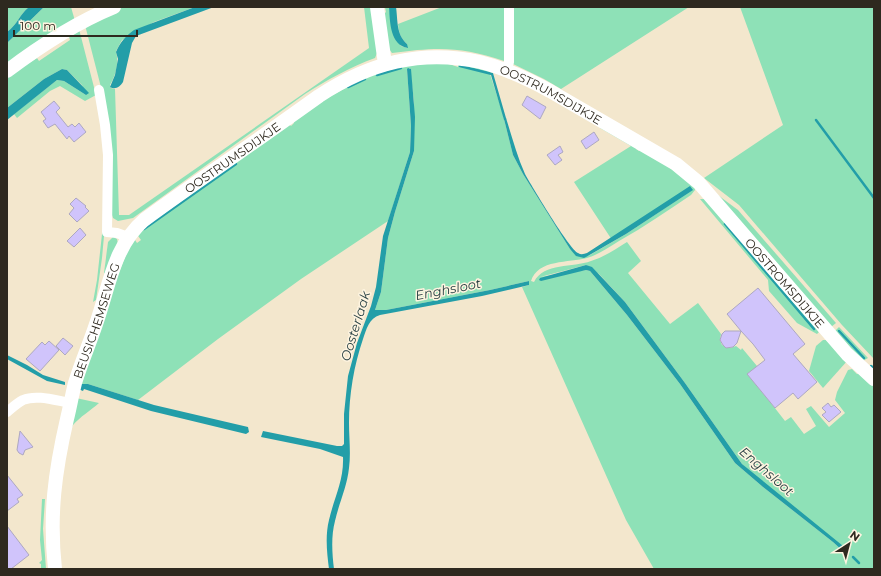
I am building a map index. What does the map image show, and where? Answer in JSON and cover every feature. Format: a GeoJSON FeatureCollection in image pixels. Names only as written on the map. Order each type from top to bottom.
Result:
{"type":"FeatureCollection","features":[{"type":"Feature","properties":{"kind":"street"},"geometry":{"type":"LineString","coordinates":[[7,71],[58,36],[88,19],[114,7]]}},
{"type":"Feature","properties":{"kind":"street"},"geometry":{"type":"LineString","coordinates":[[377,7],[385,64]]}},
{"type":"Feature","properties":{"kind":"street"},"geometry":{"type":"LineString","coordinates":[[506,70],[509,62],[509,7]]}},
{"type":"Feature","properties":{"kind":"street","name":"OOSTRUMSDIJKJE"},"geometry":{"type":"LineString","coordinates":[[128,238],[137,227],[151,215],[320,95],[361,73],[385,64],[422,58],[448,57],[481,62],[506,70],[550,90],[655,151],[676,164],[699,183]]}},
{"type":"Feature","properties":{"kind":"street"},"geometry":{"type":"LineString","coordinates":[[99,90],[108,155],[108,232],[117,233],[128,238]]}},
{"type":"Feature","properties":{"kind":"street","name":"OOSTROMSDIJKJE"},"geometry":{"type":"LineString","coordinates":[[699,183],[847,354],[874,379]]}},
{"type":"Feature","properties":{"kind":"street","name":"BEUSICHEMSEWEG"},"geometry":{"type":"LineString","coordinates":[[55,569],[52,518],[56,469],[75,384],[114,266],[128,238]]}},
{"type":"Feature","properties":{"kind":"street"},"geometry":{"type":"LineString","coordinates":[[7,412],[22,400],[29,398],[50,399],[71,403]]}},
{"type":"Feature","properties":{"kind":"green space"},"geometry":{"type":"Polygon","coordinates":[[[7,7],[29,7],[14,26],[7,32],[8,18],[7,7]]]}},
{"type":"Feature","properties":{"kind":"green space"},"geometry":{"type":"Polygon","coordinates":[[[44,7],[71,7],[75,21],[7,66],[7,43],[44,7]]]}},
{"type":"Feature","properties":{"kind":"green space"},"geometry":{"type":"Polygon","coordinates":[[[123,7],[195,7],[154,22],[122,40],[116,51],[116,69],[110,85],[111,88],[115,89],[119,215],[129,215],[369,48],[364,7],[373,7],[377,53],[375,58],[339,74],[305,94],[133,218],[118,221],[113,218],[112,215],[104,99],[85,25],[123,7]]]}},
{"type":"Feature","properties":{"kind":"green space"},"geometry":{"type":"Polygon","coordinates":[[[385,7],[389,7],[392,28],[401,46],[407,48],[407,44],[402,38],[398,24],[442,7],[507,7],[505,60],[461,50],[448,49],[392,53],[389,49],[382,16],[386,12],[385,7]]]}},
{"type":"Feature","properties":{"kind":"green space"},"geometry":{"type":"Polygon","coordinates":[[[511,7],[689,7],[561,89],[511,63],[511,7]]]}},
{"type":"Feature","properties":{"kind":"green space"},"geometry":{"type":"Polygon","coordinates":[[[740,7],[874,7],[874,359],[842,325],[739,205],[704,178],[783,125],[740,7]]]}},
{"type":"Feature","properties":{"kind":"green space"},"geometry":{"type":"Polygon","coordinates":[[[79,29],[96,95],[85,101],[60,86],[50,91],[17,118],[14,114],[57,80],[64,81],[86,95],[82,85],[67,70],[62,69],[44,79],[7,108],[7,76],[37,58],[39,61],[70,40],[69,37],[79,29]]]}},
{"type":"Feature","properties":{"kind":"green space"},"geometry":{"type":"Polygon","coordinates":[[[437,60],[458,67],[458,65],[462,62],[489,71],[502,111],[513,155],[523,174],[570,249],[579,256],[583,257],[590,255],[626,234],[688,193],[612,240],[574,182],[631,146],[600,128],[603,127],[637,145],[636,149],[639,151],[642,148],[694,185],[695,190],[691,195],[603,251],[580,260],[547,265],[535,274],[531,281],[534,282],[545,271],[552,268],[584,263],[596,259],[610,253],[627,242],[641,261],[628,273],[670,324],[698,303],[721,334],[720,340],[722,345],[730,348],[736,346],[741,350],[742,348],[757,366],[749,375],[785,421],[791,417],[804,434],[816,426],[806,409],[811,406],[829,427],[845,413],[835,400],[837,392],[848,370],[852,369],[857,374],[861,373],[874,385],[874,569],[654,569],[626,520],[522,287],[529,285],[529,281],[386,310],[375,310],[381,292],[388,238],[414,151],[414,102],[410,68],[407,69],[411,126],[410,152],[388,221],[301,279],[218,339],[138,400],[88,384],[80,384],[116,280],[133,237],[137,243],[141,240],[136,233],[288,123],[291,126],[294,123],[293,120],[305,110],[375,72],[437,60]],[[586,265],[540,277],[586,270],[590,271],[627,315],[680,384],[735,463],[845,553],[847,553],[758,480],[742,464],[685,383],[625,302],[599,274],[586,265]]]}},
{"type":"Feature","properties":{"kind":"green space"},"geometry":{"type":"Polygon","coordinates":[[[707,187],[738,210],[836,323],[831,327],[707,187]]]}},
{"type":"Feature","properties":{"kind":"green space"},"geometry":{"type":"Polygon","coordinates":[[[700,199],[708,199],[819,332],[817,334],[797,323],[769,291],[768,280],[700,199]]]}},
{"type":"Feature","properties":{"kind":"green space"},"geometry":{"type":"Polygon","coordinates":[[[103,225],[105,225],[102,258],[96,300],[93,302],[97,280],[103,225]]]}},
{"type":"Feature","properties":{"kind":"green space"},"geometry":{"type":"Polygon","coordinates":[[[113,237],[117,239],[118,244],[107,274],[104,273],[108,242],[113,237]]]}},
{"type":"Feature","properties":{"kind":"green space"},"geometry":{"type":"Polygon","coordinates":[[[839,327],[868,358],[861,362],[835,331],[839,327]]]}},
{"type":"Feature","properties":{"kind":"green space"},"geometry":{"type":"Polygon","coordinates":[[[823,340],[826,340],[848,360],[823,388],[809,371],[816,346],[823,340]]]}},
{"type":"Feature","properties":{"kind":"green space"},"geometry":{"type":"Polygon","coordinates":[[[76,398],[99,403],[76,422],[72,427],[70,434],[60,490],[58,521],[61,569],[59,569],[57,546],[57,503],[62,462],[76,398]]]}},
{"type":"Feature","properties":{"kind":"green space"},"geometry":{"type":"Polygon","coordinates":[[[42,499],[45,499],[43,529],[46,569],[41,569],[41,564],[39,563],[42,560],[40,540],[42,499]]]}},
{"type":"Feature","properties":{"kind":"water"},"geometry":{"type":"Polygon","coordinates":[[[29,7],[44,7],[7,43],[7,32],[14,26],[29,7]]]}},
{"type":"Feature","properties":{"kind":"water"},"geometry":{"type":"Polygon","coordinates":[[[195,7],[214,7],[136,36],[132,43],[123,82],[117,88],[110,87],[115,75],[118,59],[116,52],[121,42],[128,35],[134,30],[195,7]]]}},
{"type":"Feature","properties":{"kind":"water"},"geometry":{"type":"Polygon","coordinates":[[[389,7],[396,7],[399,32],[408,48],[402,46],[394,38],[389,7]]]}},
{"type":"Feature","properties":{"kind":"water"},"geometry":{"type":"Polygon","coordinates":[[[408,68],[411,69],[415,117],[414,151],[388,238],[381,292],[375,310],[386,310],[529,281],[529,285],[482,296],[380,315],[373,319],[367,328],[360,349],[353,380],[349,412],[349,468],[347,482],[333,533],[332,545],[334,569],[329,569],[327,532],[342,474],[343,457],[320,449],[261,437],[263,431],[337,446],[342,446],[344,444],[344,414],[348,376],[357,343],[371,306],[376,287],[383,236],[410,152],[411,126],[408,68]]]}},
{"type":"Feature","properties":{"kind":"water"},"geometry":{"type":"Polygon","coordinates":[[[62,69],[67,70],[89,93],[86,95],[64,81],[57,80],[7,120],[7,108],[44,79],[62,69]]]}},
{"type":"Feature","properties":{"kind":"water"},"geometry":{"type":"Polygon","coordinates":[[[506,118],[525,174],[559,230],[579,254],[587,253],[690,186],[693,190],[626,234],[586,257],[576,256],[570,249],[523,174],[513,155],[504,119],[506,118]]]}},
{"type":"Feature","properties":{"kind":"water"},"geometry":{"type":"Polygon","coordinates":[[[586,265],[592,267],[625,302],[685,383],[742,464],[848,550],[847,553],[845,553],[735,463],[680,384],[627,315],[590,271],[586,270],[541,281],[539,280],[540,278],[586,265]]]}},
{"type":"Feature","properties":{"kind":"water"},"geometry":{"type":"Polygon","coordinates":[[[7,355],[43,375],[65,382],[65,385],[47,381],[7,359],[7,355]]]}},
{"type":"Feature","properties":{"kind":"water"},"geometry":{"type":"Polygon","coordinates":[[[79,384],[88,384],[154,405],[248,427],[249,432],[246,434],[151,411],[84,389],[83,391],[78,389],[79,384]]]}},
{"type":"Feature","properties":{"kind":"building"},"geometry":{"type":"Polygon","coordinates":[[[527,96],[546,107],[540,119],[522,105],[527,96]]]}},
{"type":"Feature","properties":{"kind":"building"},"geometry":{"type":"Polygon","coordinates":[[[54,101],[60,108],[56,112],[68,127],[72,124],[75,127],[79,123],[86,132],[74,142],[69,136],[67,139],[55,124],[48,128],[43,121],[46,119],[41,112],[54,101]]]}},
{"type":"Feature","properties":{"kind":"building"},"geometry":{"type":"Polygon","coordinates":[[[594,132],[599,140],[586,149],[581,141],[594,132]]]}},
{"type":"Feature","properties":{"kind":"building"},"geometry":{"type":"Polygon","coordinates":[[[560,146],[563,152],[558,155],[562,160],[555,165],[547,155],[560,146]]]}},
{"type":"Feature","properties":{"kind":"building"},"geometry":{"type":"Polygon","coordinates":[[[76,198],[86,206],[85,207],[89,211],[77,222],[69,214],[74,208],[70,204],[76,198]]]}},
{"type":"Feature","properties":{"kind":"building"},"geometry":{"type":"Polygon","coordinates":[[[80,228],[86,235],[74,247],[67,241],[80,228]]]}},
{"type":"Feature","properties":{"kind":"building"},"geometry":{"type":"Polygon","coordinates":[[[758,288],[805,344],[793,354],[817,382],[798,399],[793,393],[775,408],[747,374],[765,360],[727,314],[758,288]]]}},
{"type":"Feature","properties":{"kind":"building"},"geometry":{"type":"Polygon","coordinates":[[[725,331],[741,331],[737,343],[733,347],[726,348],[720,340],[725,331]]]}},
{"type":"Feature","properties":{"kind":"building"},"geometry":{"type":"Polygon","coordinates":[[[63,338],[73,346],[65,355],[56,346],[63,338]]]}},
{"type":"Feature","properties":{"kind":"building"},"geometry":{"type":"Polygon","coordinates":[[[49,341],[59,350],[40,371],[26,359],[42,342],[45,345],[49,341]]]}},
{"type":"Feature","properties":{"kind":"building"},"geometry":{"type":"Polygon","coordinates":[[[828,403],[831,407],[834,405],[841,412],[829,422],[822,415],[826,412],[822,408],[828,403]]]}},
{"type":"Feature","properties":{"kind":"building"},"geometry":{"type":"Polygon","coordinates":[[[20,431],[33,447],[25,450],[23,455],[17,450],[20,431]]]}},
{"type":"Feature","properties":{"kind":"building"},"geometry":{"type":"Polygon","coordinates":[[[7,475],[23,495],[17,499],[19,502],[7,511],[7,475]]]}},
{"type":"Feature","properties":{"kind":"building"},"geometry":{"type":"Polygon","coordinates":[[[7,526],[29,555],[11,569],[7,569],[7,526]]]}},
{"type":"Feature","properties":{"kind":"waterway"},"geometry":{"type":"LineString","coordinates":[[460,66],[492,74],[505,119]]}},
{"type":"Feature","properties":{"kind":"waterway"},"geometry":{"type":"LineString","coordinates":[[377,75],[401,68]]}},
{"type":"Feature","properties":{"kind":"waterway"},"geometry":{"type":"LineString","coordinates":[[348,87],[365,79]]}},
{"type":"Feature","properties":{"kind":"waterway"},"geometry":{"type":"LineString","coordinates":[[816,120],[874,198]]}},
{"type":"Feature","properties":{"kind":"waterway"},"geometry":{"type":"LineString","coordinates":[[144,229],[236,164]]}},
{"type":"Feature","properties":{"kind":"waterway"},"geometry":{"type":"LineString","coordinates":[[725,224],[814,329]]}},
{"type":"Feature","properties":{"kind":"waterway"},"geometry":{"type":"LineString","coordinates":[[839,331],[864,358]]}},
{"type":"Feature","properties":{"kind":"waterway","name":"Enghsloot"},"geometry":{"type":"LineString","coordinates":[[853,557],[859,563]]}},
{"type":"Feature","properties":{"kind":"water label","name":"Oosterlaak"},"geometry":{"type":"Point","coordinates":[355,326]}}]}
